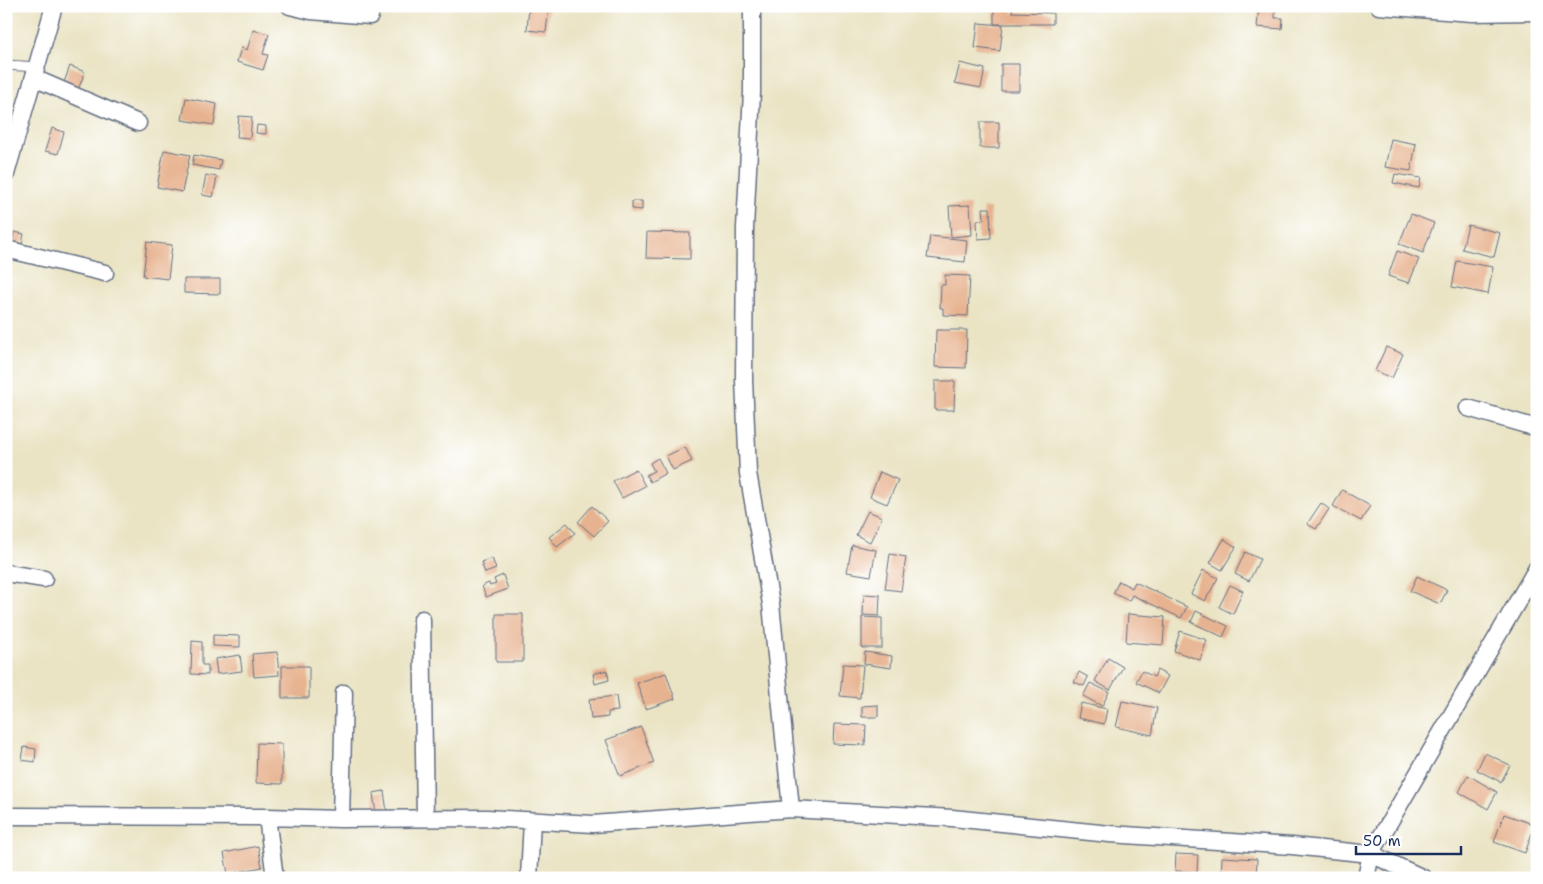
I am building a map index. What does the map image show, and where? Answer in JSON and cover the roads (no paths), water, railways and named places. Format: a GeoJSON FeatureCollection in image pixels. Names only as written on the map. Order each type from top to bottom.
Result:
{"type":"FeatureCollection","features":[{"type":"Feature","properties":{"kind":"street"},"geometry":{"type":"LineString","coordinates":[[6,174],[54,6]]}},
{"type":"Feature","properties":{"kind":"street"},"geometry":{"type":"LineString","coordinates":[[290,6],[311,11],[370,16]]}},
{"type":"Feature","properties":{"kind":"street"},"geometry":{"type":"LineString","coordinates":[[752,6],[752,92],[744,228],[744,380],[748,464],[771,604],[791,809]]}},
{"type":"Feature","properties":{"kind":"street"},"geometry":{"type":"LineString","coordinates":[[1379,6],[1472,13],[1537,12]]}},
{"type":"Feature","properties":{"kind":"street"},"geometry":{"type":"LineString","coordinates":[[35,72],[138,123]]}},
{"type":"Feature","properties":{"kind":"street"},"geometry":{"type":"LineString","coordinates":[[6,249],[105,273]]}},
{"type":"Feature","properties":{"kind":"street"},"geometry":{"type":"LineString","coordinates":[[1468,408],[1537,428]]}},
{"type":"Feature","properties":{"kind":"street"},"geometry":{"type":"LineString","coordinates":[[1366,878],[1371,854],[1537,568]]}},
{"type":"Feature","properties":{"kind":"street"},"geometry":{"type":"LineString","coordinates":[[6,573],[44,579]]}},
{"type":"Feature","properties":{"kind":"street"},"geometry":{"type":"LineString","coordinates":[[422,619],[425,818]]}},
{"type":"Feature","properties":{"kind":"street"},"geometry":{"type":"LineString","coordinates":[[341,819],[344,693]]}},
{"type":"Feature","properties":{"kind":"street"},"geometry":{"type":"LineString","coordinates":[[6,816],[341,819],[487,818],[593,824],[791,809],[952,818],[1110,834],[1292,846],[1371,854],[1423,878]]}},
{"type":"Feature","properties":{"kind":"street"},"geometry":{"type":"LineString","coordinates":[[267,817],[275,878]]}},
{"type":"Feature","properties":{"kind":"street"},"geometry":{"type":"LineString","coordinates":[[529,878],[532,820]]}},
{"type":"Feature","properties":{"kind":"lane"},"geometry":{"type":"LineString","coordinates":[[6,64],[35,72]]}}]}
